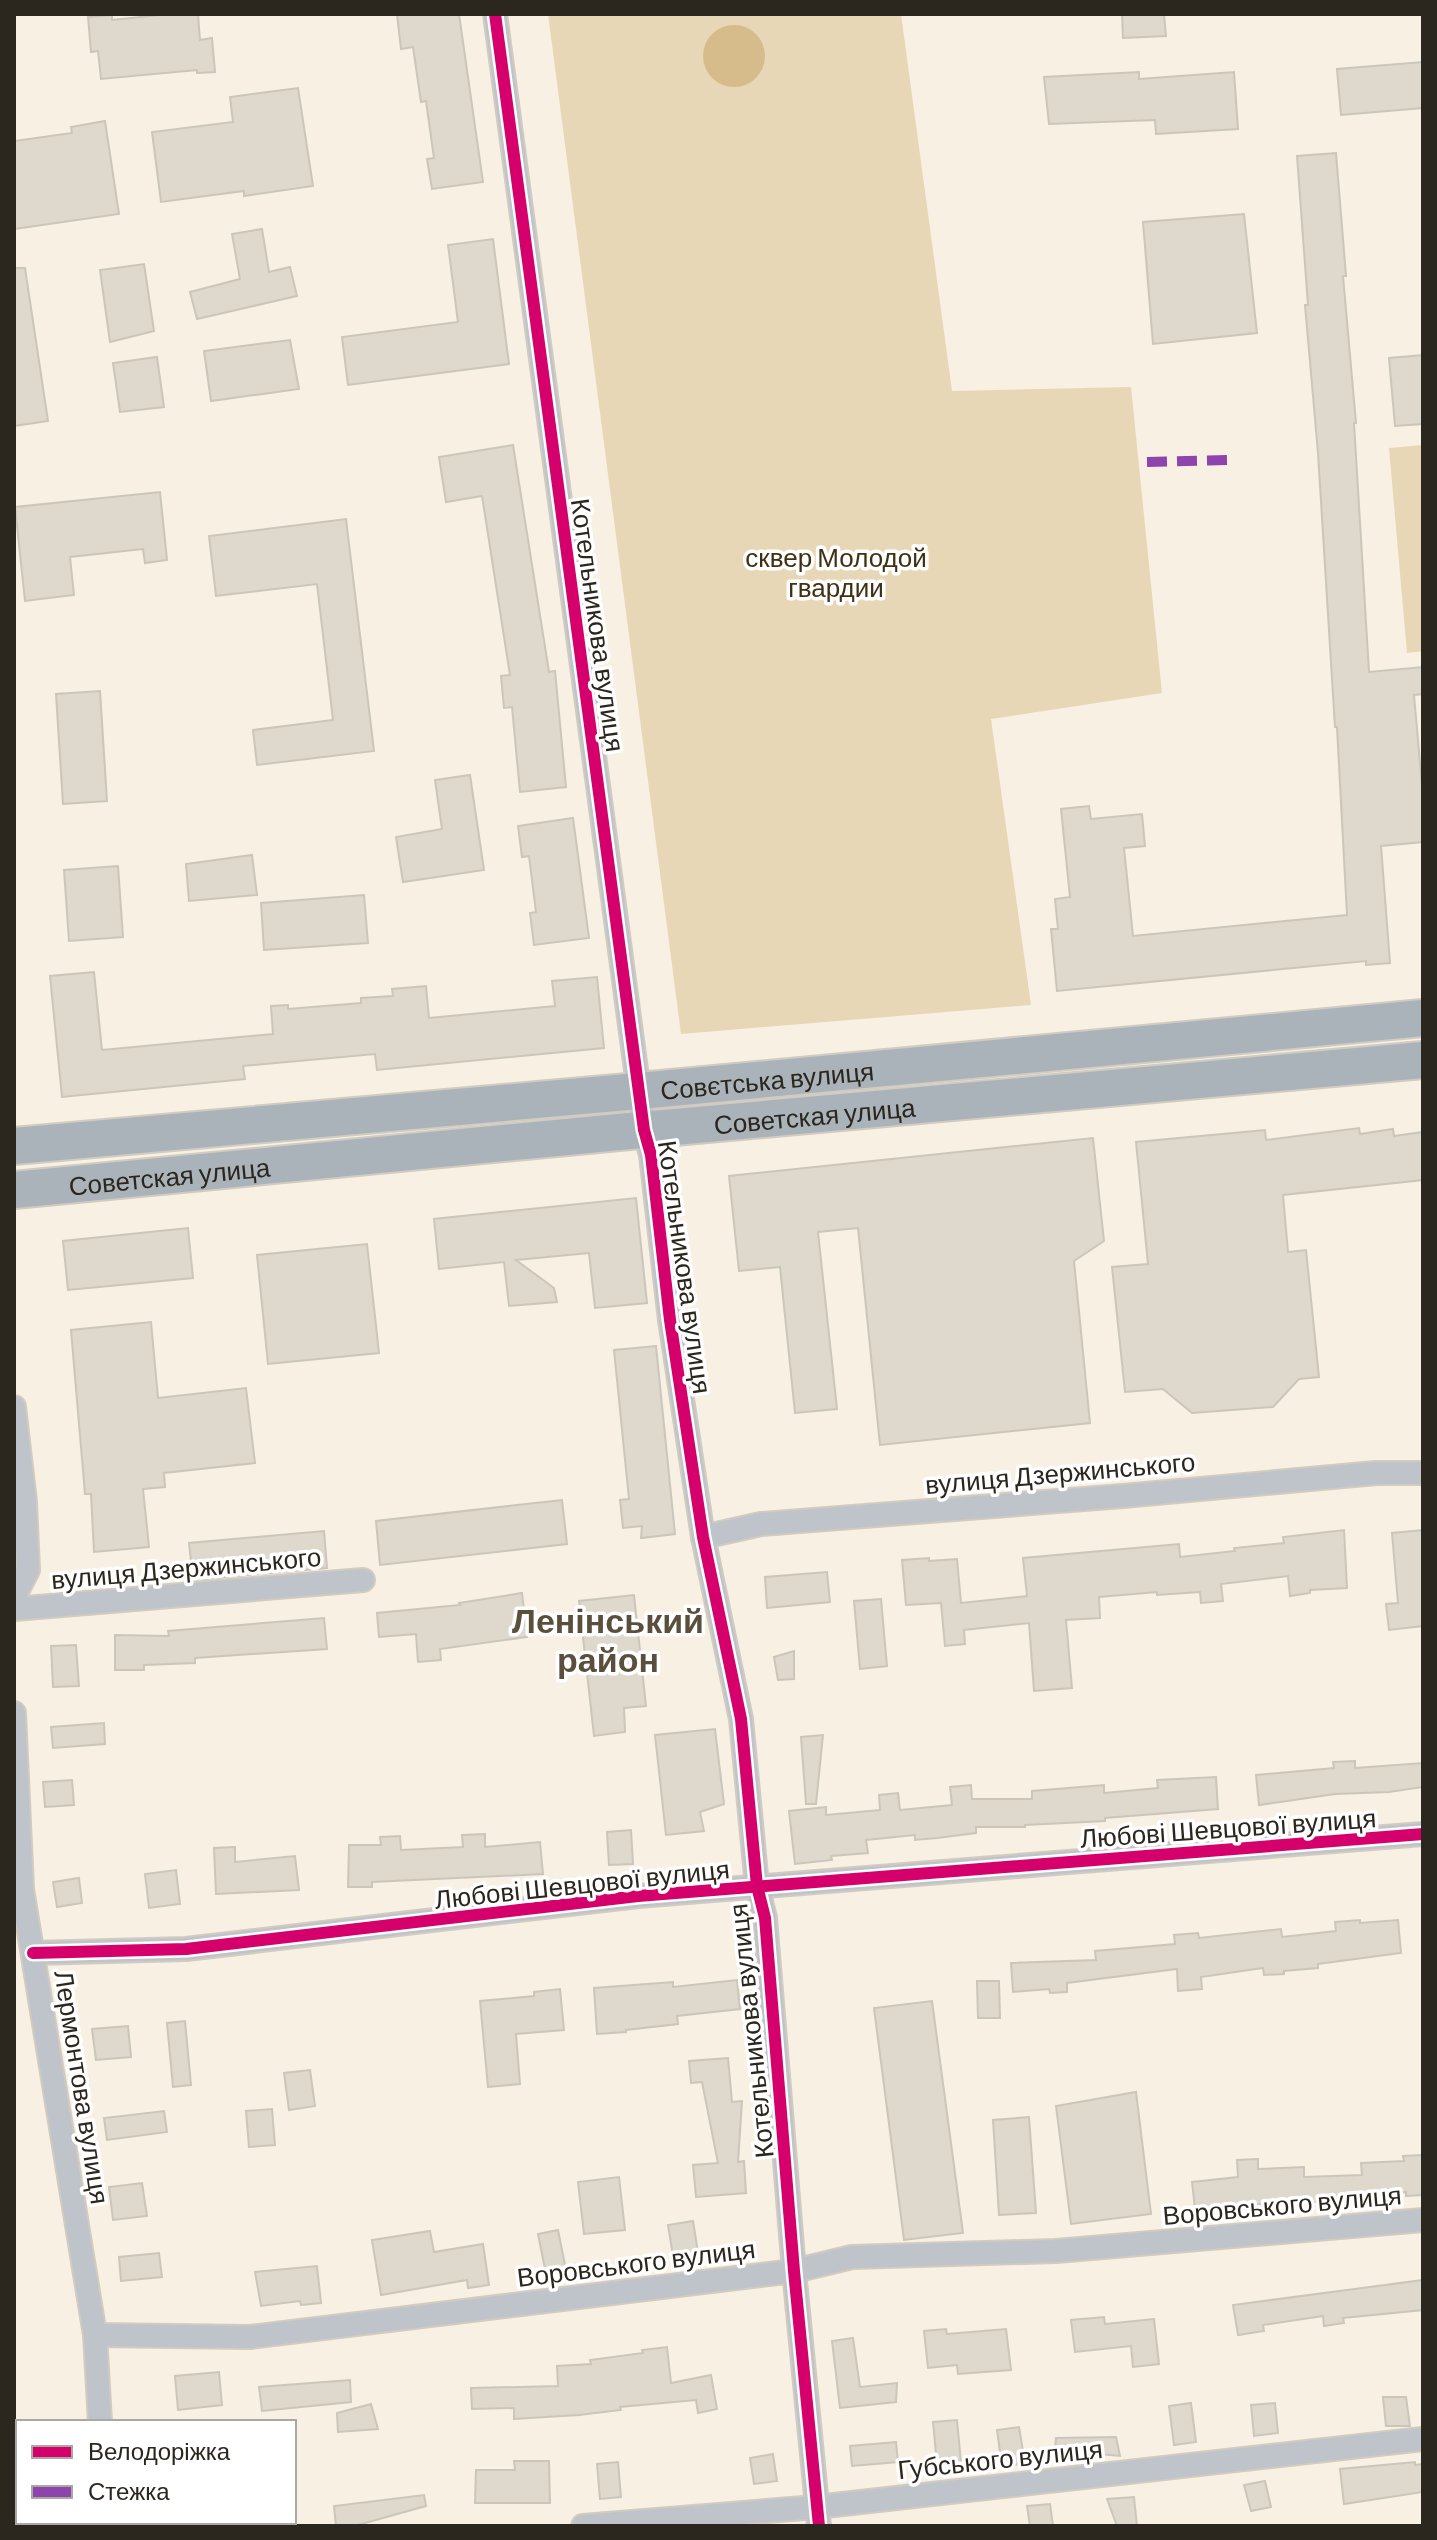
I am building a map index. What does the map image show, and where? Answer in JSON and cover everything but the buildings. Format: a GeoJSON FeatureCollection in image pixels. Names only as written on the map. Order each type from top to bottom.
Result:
{"type":"FeatureCollection","features":[{"type":"Feature","properties":{"kind":"main road","name":"Совєтська вулиця"},"geometry":{"type":"LineString","coordinates":[[14,1146],[1423,1018]]}},
{"type":"Feature","properties":{"kind":"main road","name":"Советская улица"},"geometry":{"type":"LineString","coordinates":[[14,1190],[1423,1060]]}},
{"type":"Feature","properties":{"kind":"street","name":"Котельникова вулиця"},"geometry":{"type":"LineString","coordinates":[[495,14],[644,1130],[651,1155],[670,1320],[703,1537],[741,1719],[757,1886],[765,1918],[818,2516]]}},
{"type":"Feature","properties":{"kind":"street"},"geometry":{"type":"LineString","coordinates":[[14,1407],[25,1502],[28,1570],[14,1597]]}},
{"type":"Feature","properties":{"kind":"street","name":"вулиця Дзержинського"},"geometry":{"type":"LineString","coordinates":[[703,1537],[761,1524],[816,1519],[1376,1473],[1423,1473]]}},
{"type":"Feature","properties":{"kind":"street","name":"вулиця Дзержинського"},"geometry":{"type":"LineString","coordinates":[[14,1609],[363,1580]]}},
{"type":"Feature","properties":{"kind":"street","name":"Лермонтова вулиця"},"geometry":{"type":"LineString","coordinates":[[14,1713],[18,1889],[33,1953],[95,2335],[100,2420]]}},
{"type":"Feature","properties":{"kind":"street","name":"Любові Шевцової вулиця"},"geometry":{"type":"LineString","coordinates":[[33,1953],[186,1949],[638,1896],[1423,1834]]}},
{"type":"Feature","properties":{"kind":"street","name":"Воровського вулиця"},"geometry":{"type":"LineString","coordinates":[[95,2335],[250,2337],[794,2271],[852,2257],[1056,2251],[1423,2220]]}},
{"type":"Feature","properties":{"kind":"street","name":"Губського вулиця"},"geometry":{"type":"LineString","coordinates":[[583,2526],[818,2516],[1423,2439]]}},
{"type":"Feature","properties":{"kind":"green space","name":"сквер Молодой гвардии"},"geometry":{"type":"Polygon","coordinates":[[[548,14],[901,14],[952,391],[1131,387],[1162,693],[991,719],[1031,1005],[681,1034],[548,14]]]}},
{"type":"Feature","properties":{"kind":"green space"},"geometry":{"type":"Polygon","coordinates":[[[1423,445],[1423,651],[1407,653],[1389,448],[1423,445]]]}},
{"type":"Feature","properties":{"kind":"shaded area"},"geometry":{"type":"Polygon","coordinates":[[[734,25],[756,34],[765,56],[756,78],[734,87],[712,78],[703,56],[712,34],[734,25]]]}},
{"type":"Feature","properties":{"kind":"marked path"},"geometry":{"type":"LineString","coordinates":[[1147,462],[1230,460]]}},
{"type":"Feature","properties":{"kind":"cycle path"},"geometry":{"type":"LineString","coordinates":[[495,14],[644,1130],[651,1155],[670,1320],[703,1537],[741,1719],[757,1886],[765,1918],[819,2526]]}},
{"type":"Feature","properties":{"kind":"cycle path"},"geometry":{"type":"LineString","coordinates":[[33,1953],[186,1949],[638,1896],[1423,1834]]}},
{"type":"Feature","properties":{"kind":"district","name":"Ленінський район"},"geometry":{"type":"Point","coordinates":[608,1638]}}]}
